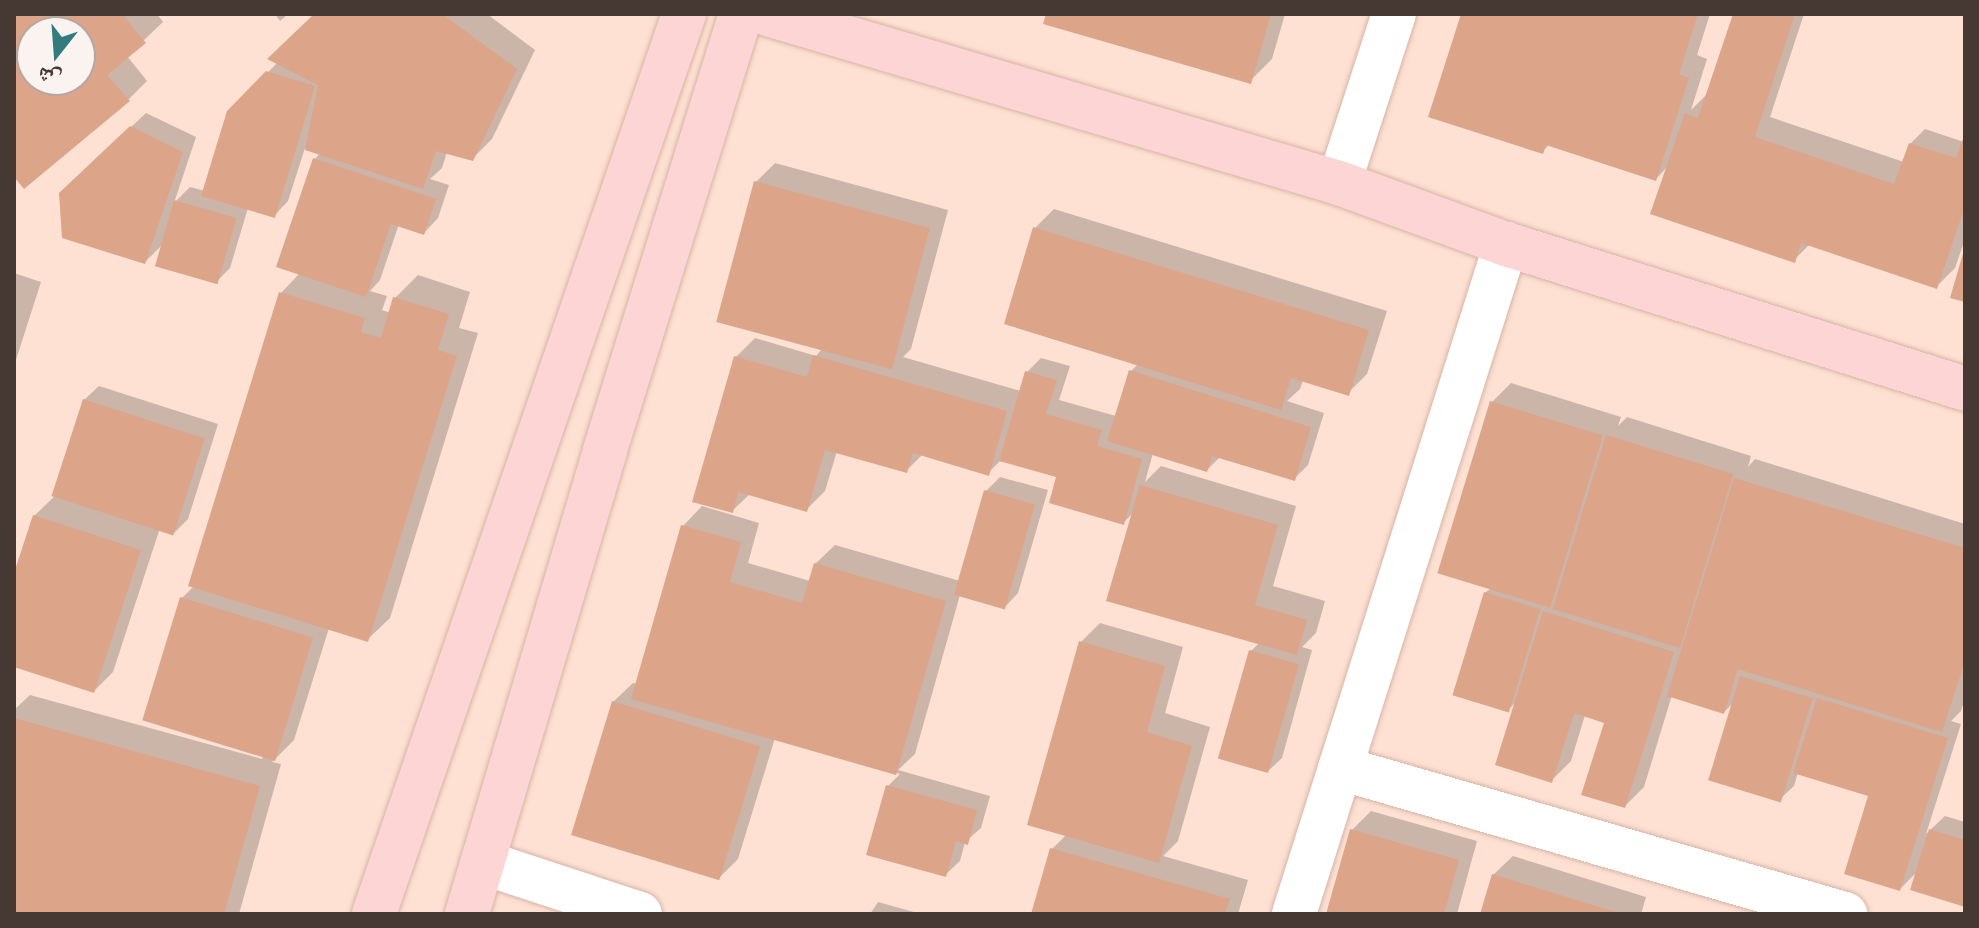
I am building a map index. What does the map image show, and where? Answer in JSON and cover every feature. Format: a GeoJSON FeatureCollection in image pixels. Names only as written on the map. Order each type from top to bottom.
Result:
{"type":"FeatureCollection","features":[{"type":"Feature","properties":{"kind":"main road"},"geometry":{"type":"LineString","coordinates":[[374,914],[684,14]]}},
{"type":"Feature","properties":{"kind":"main road"},"geometry":{"type":"LineString","coordinates":[[467,914],[485,863],[605,450],[741,14]]}},
{"type":"Feature","properties":{"kind":"main road"},"geometry":{"type":"LineString","coordinates":[[767,14],[1339,183],[1506,244],[1965,389]]}},
{"type":"Feature","properties":{"kind":"street"},"geometry":{"type":"LineString","coordinates":[[1339,183],[1394,14]]}},
{"type":"Feature","properties":{"kind":"street"},"geometry":{"type":"LineString","coordinates":[[1294,914],[1506,244]]}},
{"type":"Feature","properties":{"kind":"street"},"geometry":{"type":"LineString","coordinates":[[1340,768],[1845,914]]}},
{"type":"Feature","properties":{"kind":"street"},"geometry":{"type":"LineString","coordinates":[[485,863],[640,914]]}},
{"type":"Feature","properties":{"kind":"building"},"geometry":{"type":"Polygon","coordinates":[[[14,14],[122,14],[146,43],[107,75],[130,101],[24,189],[14,177],[14,14]]]}},
{"type":"Feature","properties":{"kind":"building"},"geometry":{"type":"Polygon","coordinates":[[[314,14],[442,14],[517,69],[473,161],[436,151],[423,189],[305,150],[318,85],[267,59],[314,14]]]}},
{"type":"Feature","properties":{"kind":"building"},"geometry":{"type":"Polygon","coordinates":[[[1046,14],[1271,14],[1251,84],[1043,24],[1046,14]]]}},
{"type":"Feature","properties":{"kind":"building"},"geometry":{"type":"Polygon","coordinates":[[[1461,14],[1698,14],[1679,74],[1689,78],[1656,181],[1546,145],[1543,154],[1428,117],[1461,14]]]}},
{"type":"Feature","properties":{"kind":"building"},"geometry":{"type":"Polygon","coordinates":[[[1733,14],[1784,14],[1794,17],[1755,137],[1894,184],[1909,143],[1956,158],[1965,133],[1965,206],[1937,289],[1801,243],[1795,263],[1650,214],[1685,113],[1698,118],[1733,14]]]}},
{"type":"Feature","properties":{"kind":"building"},"geometry":{"type":"Polygon","coordinates":[[[266,71],[315,86],[275,218],[201,196],[227,111],[266,71]]]}},
{"type":"Feature","properties":{"kind":"building"},"geometry":{"type":"Polygon","coordinates":[[[130,126],[183,152],[145,264],[62,238],[59,193],[130,126]]]}},
{"type":"Feature","properties":{"kind":"building"},"geometry":{"type":"Polygon","coordinates":[[[313,158],[436,199],[424,235],[391,224],[366,297],[276,267],[313,158]]]}},
{"type":"Feature","properties":{"kind":"building"},"geometry":{"type":"Polygon","coordinates":[[[754,181],[930,228],[892,369],[716,322],[754,181]]]}},
{"type":"Feature","properties":{"kind":"building"},"geometry":{"type":"Polygon","coordinates":[[[174,200],[236,218],[217,284],[155,266],[174,200]]]}},
{"type":"Feature","properties":{"kind":"building"},"geometry":{"type":"Polygon","coordinates":[[[1033,227],[1369,330],[1349,396],[1291,378],[1281,410],[1004,324],[1033,227]]]}},
{"type":"Feature","properties":{"kind":"building"},"geometry":{"type":"Polygon","coordinates":[[[1965,250],[1965,302],[1950,298],[1965,250]]]}},
{"type":"Feature","properties":{"kind":"building"},"geometry":{"type":"Polygon","coordinates":[[[279,292],[365,318],[361,332],[381,338],[393,297],[449,314],[438,350],[457,356],[368,642],[188,586],[279,292]]]}},
{"type":"Feature","properties":{"kind":"building"},"geometry":{"type":"Polygon","coordinates":[[[813,355],[1007,411],[989,476],[913,453],[907,473],[825,450],[807,512],[738,492],[733,513],[692,502],[734,356],[807,377],[813,355]]]}},
{"type":"Feature","properties":{"kind":"building"},"geometry":{"type":"Polygon","coordinates":[[[1129,370],[1311,427],[1295,481],[1212,456],[1207,472],[1107,441],[1129,370]]]}},
{"type":"Feature","properties":{"kind":"building"},"geometry":{"type":"Polygon","coordinates":[[[1025,371],[1057,380],[1046,414],[1102,430],[1097,446],[1142,459],[1124,525],[1049,503],[1056,477],[999,461],[1025,371]]]}},
{"type":"Feature","properties":{"kind":"building"},"geometry":{"type":"Polygon","coordinates":[[[83,399],[205,439],[173,536],[51,496],[83,399]]]}},
{"type":"Feature","properties":{"kind":"building"},"geometry":{"type":"Polygon","coordinates":[[[1490,401],[1603,435],[1550,608],[1437,573],[1490,401]]]}},
{"type":"Feature","properties":{"kind":"building"},"geometry":{"type":"Polygon","coordinates":[[[1606,435],[1733,474],[1680,648],[1553,609],[1606,435]]]}},
{"type":"Feature","properties":{"kind":"building"},"geometry":{"type":"Polygon","coordinates":[[[1734,478],[1965,548],[1965,661],[1942,732],[1738,669],[1724,714],[1667,696],[1734,478]]]}},
{"type":"Feature","properties":{"kind":"building"},"geometry":{"type":"Polygon","coordinates":[[[1140,485],[1278,525],[1255,605],[1307,620],[1297,655],[1106,601],[1140,485]]]}},
{"type":"Feature","properties":{"kind":"building"},"geometry":{"type":"Polygon","coordinates":[[[984,490],[1035,505],[1005,609],[954,595],[984,490]]]}},
{"type":"Feature","properties":{"kind":"building"},"geometry":{"type":"Polygon","coordinates":[[[33,515],[141,550],[94,693],[14,667],[14,573],[33,515]]]}},
{"type":"Feature","properties":{"kind":"building"},"geometry":{"type":"Polygon","coordinates":[[[681,525],[741,542],[730,582],[802,603],[814,563],[946,601],[896,775],[631,699],[681,525]]]}},
{"type":"Feature","properties":{"kind":"building"},"geometry":{"type":"Polygon","coordinates":[[[1484,592],[1540,609],[1509,713],[1452,695],[1484,592]]]}},
{"type":"Feature","properties":{"kind":"building"},"geometry":{"type":"Polygon","coordinates":[[[180,597],[313,638],[275,761],[142,720],[180,597]]]}},
{"type":"Feature","properties":{"kind":"building"},"geometry":{"type":"Polygon","coordinates":[[[1543,611],[1674,652],[1625,808],[1581,795],[1604,723],[1574,713],[1552,783],[1495,765],[1543,611]]]}},
{"type":"Feature","properties":{"kind":"building"},"geometry":{"type":"Polygon","coordinates":[[[1079,641],[1165,666],[1147,732],[1192,746],[1159,863],[1027,825],[1079,641]]]}},
{"type":"Feature","properties":{"kind":"building"},"geometry":{"type":"Polygon","coordinates":[[[1249,650],[1299,664],[1268,773],[1218,759],[1249,650]]]}},
{"type":"Feature","properties":{"kind":"building"},"geometry":{"type":"Polygon","coordinates":[[[1740,676],[1813,698],[1781,802],[1708,780],[1740,676]]]}},
{"type":"Feature","properties":{"kind":"building"},"geometry":{"type":"Polygon","coordinates":[[[1817,698],[1948,738],[1900,891],[1844,874],[1868,796],[1793,773],[1817,698]]]}},
{"type":"Feature","properties":{"kind":"building"},"geometry":{"type":"Polygon","coordinates":[[[612,701],[760,746],[719,880],[571,835],[612,701]]]}},
{"type":"Feature","properties":{"kind":"building"},"geometry":{"type":"Polygon","coordinates":[[[14,718],[260,786],[224,914],[14,914],[14,718]]]}},
{"type":"Feature","properties":{"kind":"building"},"geometry":{"type":"Polygon","coordinates":[[[886,785],[977,810],[968,845],[956,841],[946,877],[866,855],[886,785]]]}},
{"type":"Feature","properties":{"kind":"building"},"geometry":{"type":"Polygon","coordinates":[[[1350,829],[1459,860],[1444,914],[1326,914],[1350,829]]]}},
{"type":"Feature","properties":{"kind":"building"},"geometry":{"type":"Polygon","coordinates":[[[1929,829],[1965,840],[1965,907],[1910,890],[1929,829]]]}},
{"type":"Feature","properties":{"kind":"building"},"geometry":{"type":"Polygon","coordinates":[[[1050,848],[1230,899],[1225,914],[1031,914],[1050,848]]]}},
{"type":"Feature","properties":{"kind":"building"},"geometry":{"type":"Polygon","coordinates":[[[1492,874],[1619,913],[1619,914],[1480,914],[1492,874]]]}}]}
